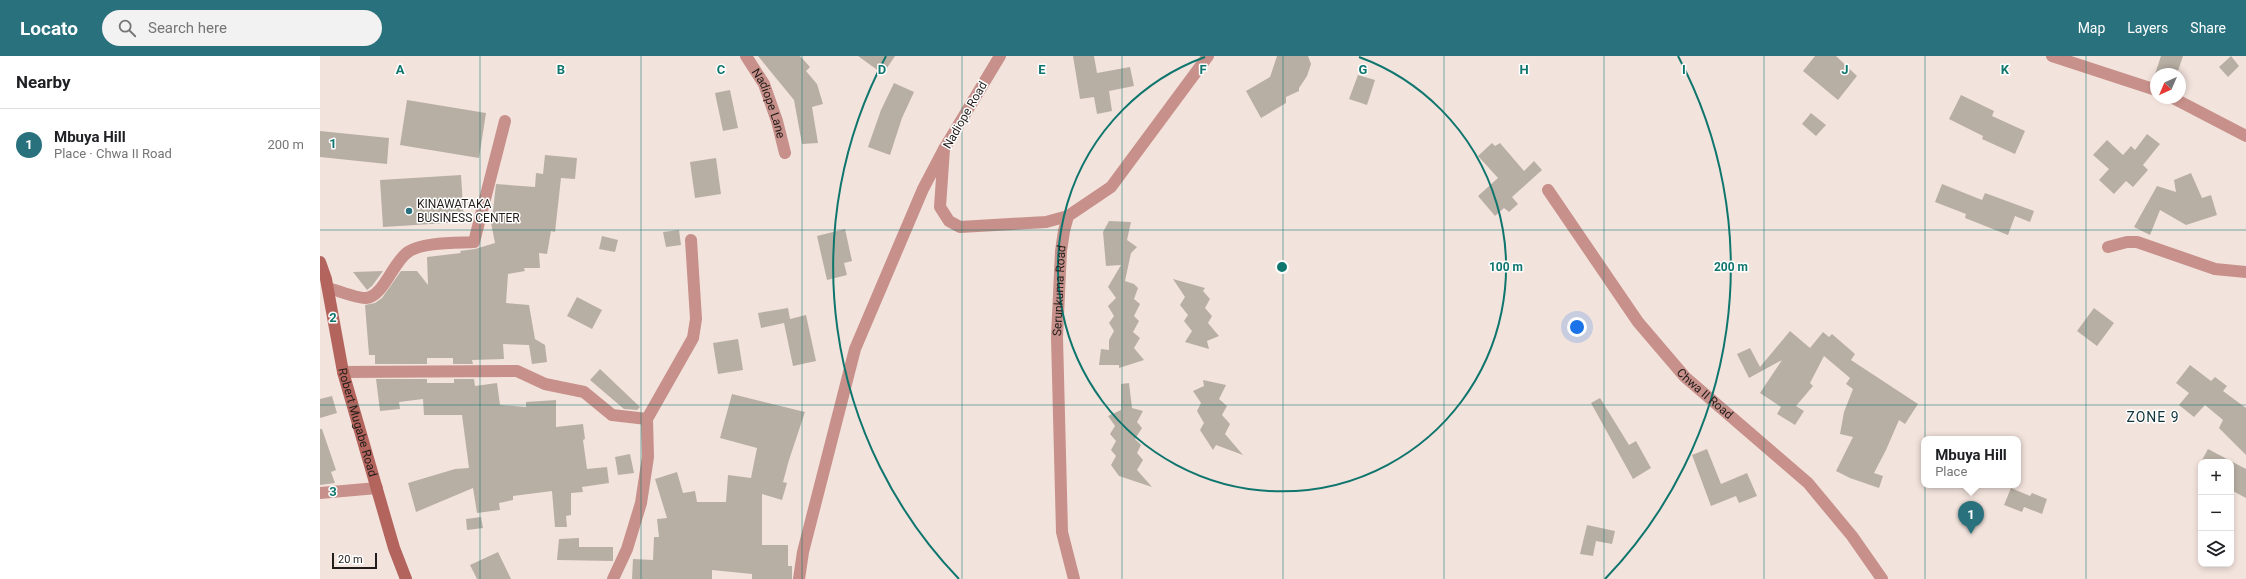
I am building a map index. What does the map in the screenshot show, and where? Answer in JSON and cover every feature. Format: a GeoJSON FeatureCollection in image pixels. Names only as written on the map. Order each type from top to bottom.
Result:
{"type":"FeatureCollection","features":[{"type":"Feature","properties":{"kind":"street","name":"Nadiope Lane"},"geometry":{"type":"LineString","coordinates":[[746,56],[764,84],[777,121],[785,153]]}},
{"type":"Feature","properties":{"kind":"street","name":"Nadiope Road"},"geometry":{"type":"LineString","coordinates":[[1000,56],[944,149],[940,207],[949,220],[960,227],[1046,222],[1068,216]]}},
{"type":"Feature","properties":{"kind":"street"},"geometry":{"type":"LineString","coordinates":[[1068,216],[1111,187],[1208,56]]}},
{"type":"Feature","properties":{"kind":"street"},"geometry":{"type":"LineString","coordinates":[[2052,56],[2150,88]]}},
{"type":"Feature","properties":{"kind":"street"},"geometry":{"type":"LineString","coordinates":[[2185,104],[2246,136]]}},
{"type":"Feature","properties":{"kind":"street"},"geometry":{"type":"LineString","coordinates":[[328,288],[366,298],[375,294],[396,263],[408,251],[421,246],[474,242],[505,121]]}},
{"type":"Feature","properties":{"kind":"street"},"geometry":{"type":"LineString","coordinates":[[799,579],[803,552],[855,349],[923,189],[944,149]]}},
{"type":"Feature","properties":{"kind":"street","name":"Chwa II Road"},"geometry":{"type":"LineString","coordinates":[[1548,190],[1638,322],[1685,377],[1808,483],[1852,536],[1882,579]]}},
{"type":"Feature","properties":{"kind":"street","name":"Serunkuma Road"},"geometry":{"type":"LineString","coordinates":[[1068,216],[1061,252],[1057,337],[1062,532],[1074,579]]}},
{"type":"Feature","properties":{"kind":"street"},"geometry":{"type":"LineString","coordinates":[[613,579],[628,549],[641,503],[648,457],[647,419],[693,338],[696,319],[691,240]]}},
{"type":"Feature","properties":{"kind":"street"},"geometry":{"type":"LineString","coordinates":[[2108,247],[2127,242],[2137,242],[2216,269],[2246,272]]}},
{"type":"Feature","properties":{"kind":"street","name":"Robert Mugabe Road"},"geometry":{"type":"LineString","coordinates":[[320,262],[328,288],[343,372],[394,548],[406,579]]}},
{"type":"Feature","properties":{"kind":"street"},"geometry":{"type":"LineString","coordinates":[[343,372],[517,371],[545,384],[584,392],[612,415],[647,419]]}},
{"type":"Feature","properties":{"kind":"street"},"geometry":{"type":"LineString","coordinates":[[320,493],[377,488]]}},
{"type":"Feature","properties":{"kind":"building"},"geometry":{"type":"Polygon","coordinates":[[[758,56],[800,56],[810,67],[806,71],[817,84],[823,104],[812,107],[818,143],[802,144],[794,100],[758,56]]]}},
{"type":"Feature","properties":{"kind":"building"},"geometry":{"type":"Polygon","coordinates":[[[858,56],[895,56],[883,74],[858,56]]]}},
{"type":"Feature","properties":{"kind":"building"},"geometry":{"type":"Polygon","coordinates":[[[1073,56],[1094,56],[1097,73],[1130,67],[1134,86],[1109,91],[1112,111],[1097,114],[1094,97],[1080,99],[1073,56]]]}},
{"type":"Feature","properties":{"kind":"building"},"geometry":{"type":"Polygon","coordinates":[[[1277,56],[1308,56],[1311,64],[1307,76],[1299,88],[1299,91],[1286,97],[1286,103],[1261,118],[1246,91],[1270,77],[1277,56]]]}},
{"type":"Feature","properties":{"kind":"building"},"geometry":{"type":"Polygon","coordinates":[[[1815,56],[1836,56],[1857,76],[1838,100],[1803,71],[1815,56]]]}},
{"type":"Feature","properties":{"kind":"building"},"geometry":{"type":"Polygon","coordinates":[[[2161,56],[2183,56],[2179,68],[2157,68],[2161,56]]]}},
{"type":"Feature","properties":{"kind":"building"},"geometry":{"type":"Polygon","coordinates":[[[2231,56],[2239,66],[2228,77],[2219,67],[2231,56]]]}},
{"type":"Feature","properties":{"kind":"building"},"geometry":{"type":"Polygon","coordinates":[[[1358,75],[1375,80],[1367,105],[1349,99],[1358,75]]]}},
{"type":"Feature","properties":{"kind":"building"},"geometry":{"type":"Polygon","coordinates":[[[894,83],[914,92],[902,118],[890,155],[868,147],[881,110],[894,83]]]}},
{"type":"Feature","properties":{"kind":"building"},"geometry":{"type":"Polygon","coordinates":[[[730,90],[738,128],[723,131],[715,93],[730,90]]]}},
{"type":"Feature","properties":{"kind":"building"},"geometry":{"type":"Polygon","coordinates":[[[1961,95],[1994,111],[1992,116],[2025,131],[2015,154],[1982,139],[1983,136],[1949,119],[1961,95]]]}},
{"type":"Feature","properties":{"kind":"building"},"geometry":{"type":"Polygon","coordinates":[[[407,100],[486,113],[479,158],[400,145],[407,100]]]}},
{"type":"Feature","properties":{"kind":"building"},"geometry":{"type":"Polygon","coordinates":[[[1811,113],[1826,125],[1816,136],[1802,124],[1811,113]]]}},
{"type":"Feature","properties":{"kind":"building"},"geometry":{"type":"Polygon","coordinates":[[[320,131],[389,138],[387,164],[320,157],[320,131]]]}},
{"type":"Feature","properties":{"kind":"building"},"geometry":{"type":"Polygon","coordinates":[[[2147,134],[2160,144],[2143,165],[2148,170],[2133,187],[2126,181],[2114,194],[2099,180],[2109,169],[2093,155],[2107,140],[2123,155],[2131,146],[2135,150],[2147,134]]]}},
{"type":"Feature","properties":{"kind":"building"},"geometry":{"type":"Polygon","coordinates":[[[1492,143],[1495,146],[1500,143],[1524,171],[1534,161],[1542,170],[1512,197],[1518,204],[1509,212],[1504,208],[1495,216],[1478,196],[1498,178],[1478,156],[1492,143]]]}},
{"type":"Feature","properties":{"kind":"building"},"geometry":{"type":"Polygon","coordinates":[[[545,155],[577,158],[575,179],[561,178],[555,232],[551,231],[547,254],[539,253],[540,268],[524,268],[525,271],[508,274],[506,303],[529,305],[535,339],[545,345],[547,362],[532,364],[529,345],[503,344],[504,359],[472,360],[473,364],[453,364],[453,358],[427,358],[427,364],[375,364],[375,355],[369,355],[365,305],[375,303],[382,298],[401,271],[417,271],[428,285],[427,257],[461,253],[460,251],[475,249],[495,243],[489,213],[493,211],[496,184],[535,187],[536,173],[543,174],[545,155]]]}},
{"type":"Feature","properties":{"kind":"building"},"geometry":{"type":"Polygon","coordinates":[[[716,158],[721,194],[695,198],[690,162],[716,158]]]}},
{"type":"Feature","properties":{"kind":"building"},"geometry":{"type":"Polygon","coordinates":[[[2191,173],[2202,198],[2211,195],[2217,215],[2186,225],[2160,210],[2150,235],[2134,227],[2157,186],[2176,192],[2174,180],[2191,173]]]}},
{"type":"Feature","properties":{"kind":"building"},"geometry":{"type":"Polygon","coordinates":[[[461,175],[464,222],[383,227],[380,180],[461,175]]]}},
{"type":"Feature","properties":{"kind":"building"},"geometry":{"type":"Polygon","coordinates":[[[1942,184],[1982,200],[1985,193],[2034,211],[2030,222],[2015,216],[2008,235],[1965,218],[1966,214],[1935,202],[1942,184]]]}},
{"type":"Feature","properties":{"kind":"building"},"geometry":{"type":"Polygon","coordinates":[[[1109,221],[1131,222],[1127,240],[1137,247],[1131,253],[1125,281],[1134,284],[1138,288],[1134,299],[1140,304],[1134,316],[1139,321],[1133,332],[1140,338],[1134,348],[1144,360],[1119,368],[1119,365],[1099,365],[1101,349],[1109,350],[1109,340],[1114,331],[1109,323],[1114,316],[1108,306],[1116,298],[1108,287],[1121,265],[1106,266],[1103,232],[1109,221]]]}},
{"type":"Feature","properties":{"kind":"building"},"geometry":{"type":"Polygon","coordinates":[[[845,229],[852,261],[844,263],[847,275],[827,280],[817,236],[845,229]]]}},
{"type":"Feature","properties":{"kind":"building"},"geometry":{"type":"Polygon","coordinates":[[[679,230],[681,245],[666,247],[663,232],[679,230]]]}},
{"type":"Feature","properties":{"kind":"building"},"geometry":{"type":"Polygon","coordinates":[[[602,236],[618,240],[615,252],[599,249],[602,236]]]}},
{"type":"Feature","properties":{"kind":"building"},"geometry":{"type":"Polygon","coordinates":[[[383,271],[372,286],[367,290],[353,272],[383,271]]]}},
{"type":"Feature","properties":{"kind":"building"},"geometry":{"type":"Polygon","coordinates":[[[1173,279],[1205,288],[1203,291],[1210,299],[1205,308],[1212,316],[1208,323],[1219,336],[1207,341],[1209,349],[1185,342],[1192,331],[1184,321],[1188,315],[1180,305],[1185,297],[1173,279]]]}},
{"type":"Feature","properties":{"kind":"building"},"geometry":{"type":"Polygon","coordinates":[[[577,297],[602,310],[592,329],[567,316],[577,297]]]}},
{"type":"Feature","properties":{"kind":"building"},"geometry":{"type":"Polygon","coordinates":[[[788,308],[790,319],[806,315],[816,361],[793,366],[784,323],[761,328],[758,313],[788,308]]]}},
{"type":"Feature","properties":{"kind":"building"},"geometry":{"type":"Polygon","coordinates":[[[2094,308],[2114,323],[2097,346],[2077,331],[2094,308]]]}},
{"type":"Feature","properties":{"kind":"building"},"geometry":{"type":"Polygon","coordinates":[[[1790,331],[1810,348],[1823,332],[1829,337],[1832,334],[1855,354],[1851,360],[1918,404],[1905,424],[1899,420],[1874,473],[1883,476],[1879,488],[1850,478],[1836,471],[1853,437],[1840,434],[1844,412],[1853,389],[1846,384],[1850,378],[1824,356],[1810,383],[1813,386],[1796,406],[1804,411],[1795,425],[1777,414],[1781,407],[1760,393],[1782,360],[1749,378],[1737,354],[1750,348],[1760,367],[1790,331]]]}},
{"type":"Feature","properties":{"kind":"building"},"geometry":{"type":"Polygon","coordinates":[[[738,339],[743,370],[718,374],[713,343],[738,339]]]}},
{"type":"Feature","properties":{"kind":"building"},"geometry":{"type":"Polygon","coordinates":[[[2190,365],[2211,381],[2215,377],[2227,386],[2223,391],[2246,408],[2246,455],[2219,428],[2223,420],[2205,405],[2194,417],[2179,405],[2189,393],[2176,383],[2190,365]]]}},
{"type":"Feature","properties":{"kind":"building"},"geometry":{"type":"Polygon","coordinates":[[[600,369],[640,407],[637,410],[624,409],[590,380],[600,369]]]}},
{"type":"Feature","properties":{"kind":"building"},"geometry":{"type":"Polygon","coordinates":[[[376,379],[427,379],[427,383],[454,383],[454,379],[474,379],[475,386],[497,383],[500,405],[526,407],[526,402],[556,400],[556,427],[583,424],[585,439],[583,440],[587,469],[607,467],[609,483],[582,487],[583,492],[571,493],[571,515],[566,516],[567,527],[555,527],[552,491],[513,496],[513,500],[499,503],[500,510],[477,513],[473,488],[416,512],[408,483],[455,469],[469,468],[462,415],[424,415],[423,399],[399,402],[400,409],[380,411],[376,379]]]}},
{"type":"Feature","properties":{"kind":"building"},"geometry":{"type":"Polygon","coordinates":[[[1203,380],[1226,385],[1219,399],[1227,406],[1222,415],[1230,424],[1225,434],[1243,455],[1216,445],[1213,450],[1200,430],[1204,423],[1197,411],[1201,403],[1193,391],[1204,386],[1203,380]]]}},
{"type":"Feature","properties":{"kind":"building"},"geometry":{"type":"Polygon","coordinates":[[[1129,383],[1132,408],[1143,411],[1137,422],[1142,428],[1135,439],[1141,445],[1137,453],[1143,460],[1137,470],[1152,487],[1119,476],[1111,465],[1116,456],[1111,450],[1116,441],[1110,434],[1115,426],[1108,416],[1121,410],[1121,384],[1129,383]]]}},
{"type":"Feature","properties":{"kind":"building"},"geometry":{"type":"Polygon","coordinates":[[[732,394],[805,412],[783,482],[787,483],[782,500],[762,494],[762,545],[788,545],[788,566],[792,566],[792,579],[752,579],[752,574],[712,570],[712,579],[632,579],[633,559],[653,560],[654,537],[659,537],[657,519],[667,518],[655,479],[677,472],[683,493],[695,491],[697,502],[726,502],[728,475],[751,478],[757,448],[720,438],[732,394]]]}},
{"type":"Feature","properties":{"kind":"building"},"geometry":{"type":"Polygon","coordinates":[[[332,396],[337,413],[320,418],[320,399],[332,396]]]}},
{"type":"Feature","properties":{"kind":"building"},"geometry":{"type":"Polygon","coordinates":[[[1600,398],[1629,445],[1636,441],[1651,468],[1633,479],[1591,403],[1600,398]]]}},
{"type":"Feature","properties":{"kind":"building"},"geometry":{"type":"Polygon","coordinates":[[[320,429],[322,429],[336,470],[331,472],[335,483],[320,485],[320,429]]]}},
{"type":"Feature","properties":{"kind":"building"},"geometry":{"type":"Polygon","coordinates":[[[1707,449],[1721,484],[1747,473],[1757,496],[1739,503],[1736,496],[1711,506],[1692,455],[1707,449]]]}},
{"type":"Feature","properties":{"kind":"building"},"geometry":{"type":"Polygon","coordinates":[[[2208,449],[2227,459],[2203,459],[2208,449]]]}},
{"type":"Feature","properties":{"kind":"building"},"geometry":{"type":"Polygon","coordinates":[[[630,454],[634,473],[618,475],[615,457],[630,454]]]}},
{"type":"Feature","properties":{"kind":"building"},"geometry":{"type":"Polygon","coordinates":[[[2234,463],[2246,469],[2246,498],[2234,492],[2234,463]]]}},
{"type":"Feature","properties":{"kind":"building"},"geometry":{"type":"Polygon","coordinates":[[[2011,488],[2030,496],[2032,493],[2047,499],[2042,514],[2024,507],[2022,512],[2004,505],[2011,488]]]}},
{"type":"Feature","properties":{"kind":"building"},"geometry":{"type":"Polygon","coordinates":[[[481,517],[483,528],[467,530],[466,519],[481,517]]]}},
{"type":"Feature","properties":{"kind":"building"},"geometry":{"type":"Polygon","coordinates":[[[1587,525],[1615,531],[1612,544],[1596,541],[1593,556],[1580,554],[1587,525]]]}},
{"type":"Feature","properties":{"kind":"building"},"geometry":{"type":"Polygon","coordinates":[[[579,538],[579,547],[613,547],[613,561],[557,560],[559,539],[579,538]]]}},
{"type":"Feature","properties":{"kind":"building"},"geometry":{"type":"Polygon","coordinates":[[[498,552],[511,579],[477,579],[470,565],[498,552]]]}},
{"type":"Feature","properties":{"kind":"place","name":"KINAWATAKA BUSINESS CENTER"},"geometry":{"type":"Point","coordinates":[409,211]}},
{"type":"Feature","properties":{"kind":"place","name":"Mbuya Hill"},"geometry":{"type":"Point","coordinates":[1971,534]}},
{"type":"Feature","properties":{"kind":"district","name":"ZONE 9"},"geometry":{"type":"Point","coordinates":[2153,417]}}]}
